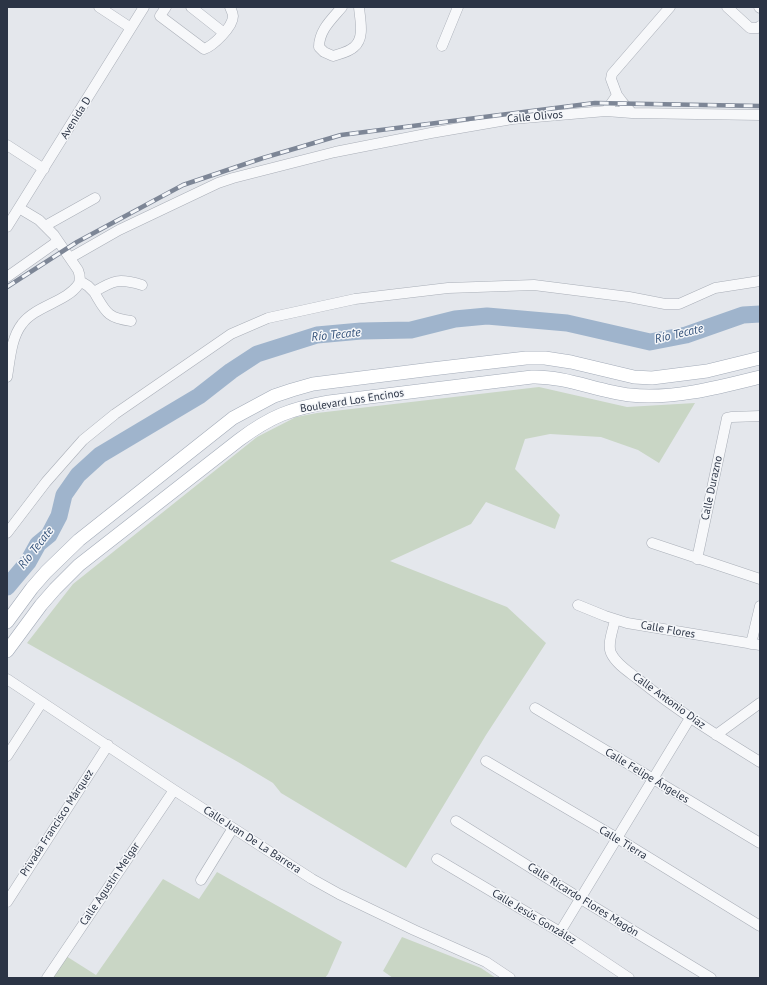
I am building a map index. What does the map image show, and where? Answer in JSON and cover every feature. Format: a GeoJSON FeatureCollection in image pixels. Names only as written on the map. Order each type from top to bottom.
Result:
{"type":"FeatureCollection","features":[{"type":"Feature","properties":{"kind":"main road","name":"Boulevard Los Encinos"},"geometry":{"type":"LineString","coordinates":[[7,622],[41,577],[79,540],[233,418],[252,407],[292,390],[313,384],[526,358],[545,358],[570,362],[634,377],[652,378],[707,371],[760,358]]}},
{"type":"Feature","properties":{"kind":"main road"},"geometry":{"type":"LineString","coordinates":[[744,362],[755,379]]}},
{"type":"Feature","properties":{"kind":"main road","name":"Boulevard Los Encinos"},"geometry":{"type":"LineString","coordinates":[[7,651],[41,605],[79,565],[254,428],[287,411],[329,402],[532,377],[558,379],[629,395],[656,396],[676,395],[755,379]]}},
{"type":"Feature","properties":{"kind":"street"},"geometry":{"type":"LineString","coordinates":[[98,7],[131,28]]}},
{"type":"Feature","properties":{"kind":"street","name":"Avenida D"},"geometry":{"type":"LineString","coordinates":[[7,227],[144,7]]}},
{"type":"Feature","properties":{"kind":"street"},"geometry":{"type":"LineString","coordinates":[[166,7],[160,16],[204,49],[209,47],[224,33],[232,21],[233,16],[230,7]]}},
{"type":"Feature","properties":{"kind":"street"},"geometry":{"type":"LineString","coordinates":[[191,7],[224,33]]}},
{"type":"Feature","properties":{"kind":"street"},"geometry":{"type":"LineString","coordinates":[[342,7],[321,32],[319,39],[319,47],[324,52],[333,56],[354,48],[359,40],[361,33],[359,7]]}},
{"type":"Feature","properties":{"kind":"street"},"geometry":{"type":"LineString","coordinates":[[442,46],[458,7]]}},
{"type":"Feature","properties":{"kind":"street"},"geometry":{"type":"LineString","coordinates":[[632,113],[618,95],[611,79],[612,74],[670,7]]}},
{"type":"Feature","properties":{"kind":"street"},"geometry":{"type":"LineString","coordinates":[[726,7],[750,28],[758,28],[760,26]]}},
{"type":"Feature","properties":{"kind":"street"},"geometry":{"type":"LineString","coordinates":[[606,111],[618,95]]}},
{"type":"Feature","properties":{"kind":"street","name":"Calle Olivos"},"geometry":{"type":"LineString","coordinates":[[70,258],[119,230],[233,178],[336,152],[512,119],[606,111],[632,113],[760,115]]}},
{"type":"Feature","properties":{"kind":"street"},"geometry":{"type":"LineString","coordinates":[[7,145],[44,169]]}},
{"type":"Feature","properties":{"kind":"street"},"geometry":{"type":"LineString","coordinates":[[45,226],[95,198]]}},
{"type":"Feature","properties":{"kind":"street"},"geometry":{"type":"LineString","coordinates":[[7,377],[14,342],[22,324],[30,316],[70,292],[80,281],[78,270],[58,241],[39,220],[19,208]]}},
{"type":"Feature","properties":{"kind":"street"},"geometry":{"type":"LineString","coordinates":[[7,277],[58,241]]}},
{"type":"Feature","properties":{"kind":"street"},"geometry":{"type":"LineString","coordinates":[[94,292],[118,280],[142,285]]}},
{"type":"Feature","properties":{"kind":"street"},"geometry":{"type":"LineString","coordinates":[[80,281],[94,292],[110,316],[119,320],[131,321]]}},
{"type":"Feature","properties":{"kind":"street"},"geometry":{"type":"LineString","coordinates":[[7,533],[46,482],[82,440],[115,414],[231,334],[268,318],[356,300],[456,287],[534,285],[629,297],[665,304],[678,304],[715,288],[760,281]]}},
{"type":"Feature","properties":{"kind":"street","name":"Calle Durazno"},"geometry":{"type":"LineString","coordinates":[[697,559],[727,418],[760,416]]}},
{"type":"Feature","properties":{"kind":"street"},"geometry":{"type":"LineString","coordinates":[[652,543],[760,579]]}},
{"type":"Feature","properties":{"kind":"street","name":"Calle Flores"},"geometry":{"type":"LineString","coordinates":[[578,605],[615,620],[756,645]]}},
{"type":"Feature","properties":{"kind":"street"},"geometry":{"type":"LineString","coordinates":[[756,645],[760,606]]}},
{"type":"Feature","properties":{"kind":"street","name":"Calle Antonio Díaz"},"geometry":{"type":"LineString","coordinates":[[615,620],[610,641],[611,654],[624,667],[658,695],[690,718],[760,762]]}},
{"type":"Feature","properties":{"kind":"street","name":"Calle Juan De La Barrera"},"geometry":{"type":"LineString","coordinates":[[7,679],[300,872],[339,894],[486,962],[510,978]]}},
{"type":"Feature","properties":{"kind":"street"},"geometry":{"type":"LineString","coordinates":[[7,756],[42,702]]}},
{"type":"Feature","properties":{"kind":"street"},"geometry":{"type":"LineString","coordinates":[[716,735],[760,703]]}},
{"type":"Feature","properties":{"kind":"street","name":"Calle Felipe Ángeles"},"geometry":{"type":"LineString","coordinates":[[535,708],[760,843]]}},
{"type":"Feature","properties":{"kind":"street"},"geometry":{"type":"LineString","coordinates":[[560,932],[654,780],[690,718]]}},
{"type":"Feature","properties":{"kind":"street","name":"Privada Francisco Márquez"},"geometry":{"type":"LineString","coordinates":[[7,902],[108,745]]}},
{"type":"Feature","properties":{"kind":"street","name":"Calle Tierra"},"geometry":{"type":"LineString","coordinates":[[486,761],[617,838],[760,926]]}},
{"type":"Feature","properties":{"kind":"street","name":"Calle Agustín Melgar"},"geometry":{"type":"LineString","coordinates":[[47,978],[174,790]]}},
{"type":"Feature","properties":{"kind":"street","name":"Calle Ricardo Flores Magón"},"geometry":{"type":"LineString","coordinates":[[456,821],[711,978]]}},
{"type":"Feature","properties":{"kind":"street"},"geometry":{"type":"LineString","coordinates":[[201,880],[233,828]]}},
{"type":"Feature","properties":{"kind":"street","name":"Calle Jesús González"},"geometry":{"type":"LineString","coordinates":[[437,859],[560,932],[629,978]]}},
{"type":"Feature","properties":{"kind":"green space"},"geometry":{"type":"Polygon","coordinates":[[[539,387],[627,407],[695,403],[659,463],[638,450],[601,437],[550,434],[525,439],[515,469],[560,515],[555,529],[486,502],[471,524],[390,561],[507,607],[546,643],[486,735],[406,868],[281,793],[273,783],[238,762],[27,643],[73,584],[257,437],[296,417],[317,413],[539,387]]]}},
{"type":"Feature","properties":{"kind":"green space"},"geometry":{"type":"Polygon","coordinates":[[[217,872],[342,942],[325,978],[52,978],[66,956],[96,975],[163,879],[199,899],[217,872]]]}},
{"type":"Feature","properties":{"kind":"green space"},"geometry":{"type":"Polygon","coordinates":[[[402,937],[481,968],[496,978],[393,978],[383,971],[402,937]]]}},
{"type":"Feature","properties":{"kind":"waterway","name":"Río Tecate"},"geometry":{"type":"LineString","coordinates":[[7,587],[28,562],[38,544],[49,535],[59,516],[64,495],[78,475],[100,455],[199,396],[231,371],[257,354],[317,335],[361,331],[411,330],[455,319],[487,316],[567,323],[650,342],[686,335],[743,315],[760,314]]}},
{"type":"Feature","properties":{"kind":"railway"},"geometry":{"type":"LineString","coordinates":[[7,287],[77,242],[183,185],[263,158],[341,135],[595,103],[760,106]]}}]}
